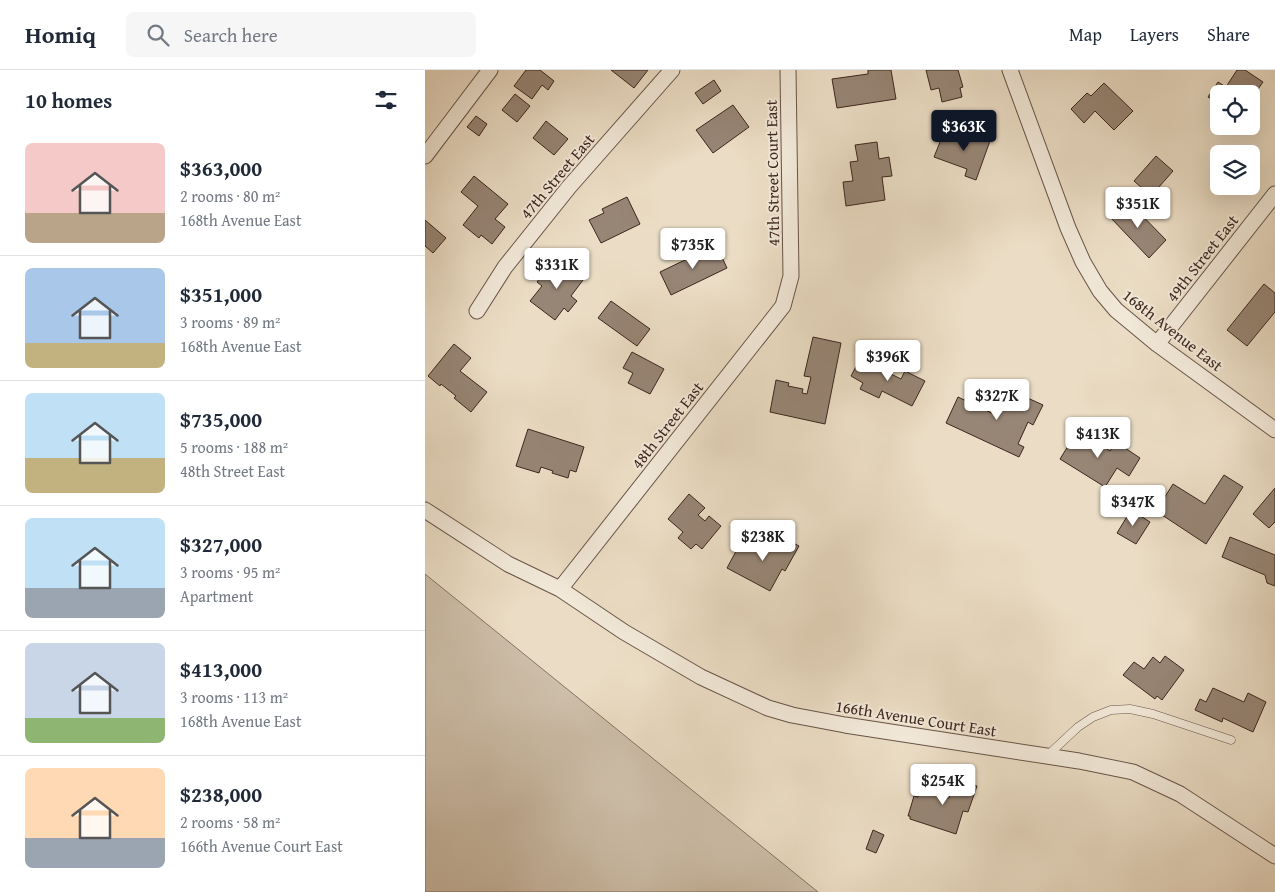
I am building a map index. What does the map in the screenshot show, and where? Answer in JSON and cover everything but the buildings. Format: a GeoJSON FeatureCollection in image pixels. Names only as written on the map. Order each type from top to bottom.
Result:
{"type":"FeatureCollection","features":[{"type":"Feature","properties":{"kind":"street"},"geometry":{"type":"LineString","coordinates":[[425,156],[490,70]]}},
{"type":"Feature","properties":{"kind":"street","name":"47th Street East"},"geometry":{"type":"LineString","coordinates":[[477,311],[505,267],[569,187],[672,70]]}},
{"type":"Feature","properties":{"kind":"street","name":"47th Street Court East"},"geometry":{"type":"LineString","coordinates":[[788,70],[791,276]]}},
{"type":"Feature","properties":{"kind":"street","name":"168th Avenue East"},"geometry":{"type":"LineString","coordinates":[[1010,70],[1068,228],[1083,262],[1100,292],[1116,310],[1157,344],[1275,430]]}},
{"type":"Feature","properties":{"kind":"street","name":"49th Street East"},"geometry":{"type":"LineString","coordinates":[[1157,344],[1275,194]]}},
{"type":"Feature","properties":{"kind":"street","name":"48th Street East"},"geometry":{"type":"LineString","coordinates":[[560,589],[783,306],[791,276]]}},
{"type":"Feature","properties":{"kind":"street","name":"166th Avenue Court East"},"geometry":{"type":"LineString","coordinates":[[425,510],[508,564],[560,589],[624,632],[701,677],[768,708],[791,715],[845,725],[1047,756],[1133,772],[1180,794],[1275,856]]}},
{"type":"Feature","properties":{"kind":"lane"},"geometry":{"type":"LineString","coordinates":[[1047,756],[1086,722],[1111,710],[1130,709],[1145,712],[1231,740]]}},
{"type":"Feature","properties":{"kind":"shaded area"},"geometry":{"type":"Polygon","coordinates":[[[425,574],[818,892],[425,892],[425,574]]]}}]}
